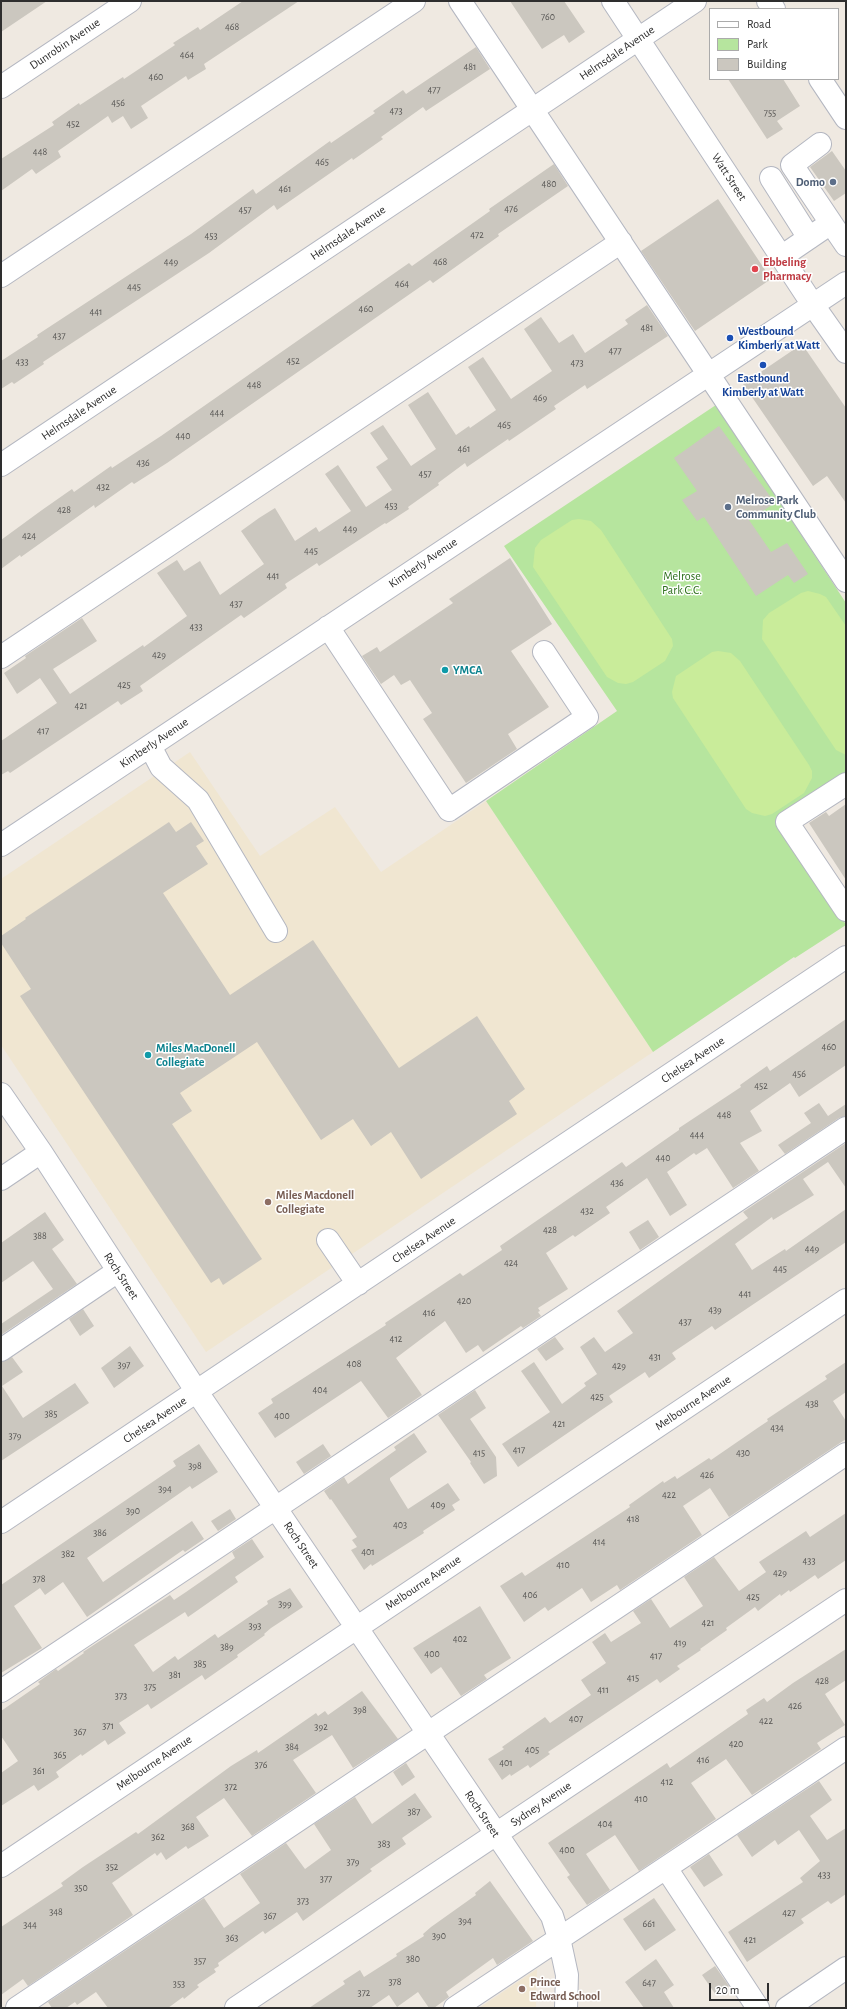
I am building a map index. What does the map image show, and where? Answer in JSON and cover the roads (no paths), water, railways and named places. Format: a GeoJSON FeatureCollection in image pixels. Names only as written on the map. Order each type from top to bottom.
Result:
{"type":"FeatureCollection","features":[{"type":"Feature","properties":{"kind":"street","name":"Dunrobin Avenue"},"geometry":{"type":"LineString","coordinates":[[1,87],[130,1]]}},
{"type":"Feature","properties":{"kind":"street"},"geometry":{"type":"LineString","coordinates":[[1,276],[414,1]]}},
{"type":"Feature","properties":{"kind":"street"},"geometry":{"type":"LineString","coordinates":[[460,1],[531,110],[621,242],[846,581]]}},
{"type":"Feature","properties":{"kind":"street","name":"Watt Street"},"geometry":{"type":"LineString","coordinates":[[613,1],[781,257],[846,352]]}},
{"type":"Feature","properties":{"kind":"street","name":"Helmsdale Avenue"},"geometry":{"type":"LineString","coordinates":[[1,465],[695,1]]}},
{"type":"Feature","properties":{"kind":"street"},"geometry":{"type":"LineString","coordinates":[[821,80],[839,94],[846,118]]}},
{"type":"Feature","properties":{"kind":"street"},"geometry":{"type":"LineString","coordinates":[[742,198],[792,165],[820,144]]}},
{"type":"Feature","properties":{"kind":"street"},"geometry":{"type":"LineString","coordinates":[[792,165],[846,245]]}},
{"type":"Feature","properties":{"kind":"street"},"geometry":{"type":"LineString","coordinates":[[772,178],[809,238]]}},
{"type":"Feature","properties":{"kind":"street"},"geometry":{"type":"LineString","coordinates":[[781,257],[831,223]]}},
{"type":"Feature","properties":{"kind":"street"},"geometry":{"type":"LineString","coordinates":[[1,657],[621,242]]}},
{"type":"Feature","properties":{"kind":"street","name":"Kimberly Avenue"},"geometry":{"type":"LineString","coordinates":[[1,845],[846,283]]}},
{"type":"Feature","properties":{"kind":"street"},"geometry":{"type":"LineString","coordinates":[[328,627],[449,810],[587,717],[544,652]]}},
{"type":"Feature","properties":{"kind":"street"},"geometry":{"type":"LineString","coordinates":[[150,746],[161,767],[198,800],[276,931]]}},
{"type":"Feature","properties":{"kind":"street"},"geometry":{"type":"LineString","coordinates":[[846,784],[788,822],[846,910]]}},
{"type":"Feature","properties":{"kind":"street","name":"Chelsea Avenue"},"geometry":{"type":"LineString","coordinates":[[1,1522],[846,957]]}},
{"type":"Feature","properties":{"kind":"street","name":"Roch Street"},"geometry":{"type":"LineString","coordinates":[[1,1094],[41,1152],[197,1392],[552,1916],[559,1938],[567,1975],[566,2008]]}},
{"type":"Feature","properties":{"kind":"street"},"geometry":{"type":"LineString","coordinates":[[1,1692],[846,1128]]}},
{"type":"Feature","properties":{"kind":"street"},"geometry":{"type":"LineString","coordinates":[[1,1179],[41,1152]]}},
{"type":"Feature","properties":{"kind":"street"},"geometry":{"type":"LineString","coordinates":[[328,1240],[358,1284]]}},
{"type":"Feature","properties":{"kind":"street"},"geometry":{"type":"LineString","coordinates":[[1,1350],[118,1271]]}},
{"type":"Feature","properties":{"kind":"street","name":"Melbourne Avenue"},"geometry":{"type":"LineString","coordinates":[[1,1866],[846,1300]]}},
{"type":"Feature","properties":{"kind":"street"},"geometry":{"type":"LineString","coordinates":[[17,2008],[846,1454]]}},
{"type":"Feature","properties":{"kind":"street","name":"Sydney Avenue"},"geometry":{"type":"LineString","coordinates":[[236,2008],[846,1600]]}},
{"type":"Feature","properties":{"kind":"street"},"geometry":{"type":"LineString","coordinates":[[455,2008],[846,1748]]}},
{"type":"Feature","properties":{"kind":"street"},"geometry":{"type":"LineString","coordinates":[[666,1868],[758,2008]]}},
{"type":"Feature","properties":{"kind":"street"},"geometry":{"type":"LineString","coordinates":[[787,2008],[846,1968]]}},
{"type":"Feature","properties":{"kind":"place","name":"Domo"},"geometry":{"type":"Point","coordinates":[833,182]}},
{"type":"Feature","properties":{"kind":"place","name":"Ebbeling Pharmacy"},"geometry":{"type":"Point","coordinates":[755,269]}},
{"type":"Feature","properties":{"kind":"place","name":"Westbound Kimberly at Watt"},"geometry":{"type":"Point","coordinates":[730,338]}},
{"type":"Feature","properties":{"kind":"place","name":"Eastbound Kimberly at Watt"},"geometry":{"type":"Point","coordinates":[763,365]}},
{"type":"Feature","properties":{"kind":"place","name":"Melrose Park Community Club"},"geometry":{"type":"Point","coordinates":[728,507]}},
{"type":"Feature","properties":{"kind":"place","name":"YMCA"},"geometry":{"type":"Point","coordinates":[445,670]}},
{"type":"Feature","properties":{"kind":"place","name":"Miles MacDonell Collegiate"},"geometry":{"type":"Point","coordinates":[148,1055]}},
{"type":"Feature","properties":{"kind":"place","name":"Miles Macdonell Collegiate"},"geometry":{"type":"Point","coordinates":[268,1202]}},
{"type":"Feature","properties":{"kind":"place","name":"Prince Edward School"},"geometry":{"type":"Point","coordinates":[522,1989]}},
{"type":"Feature","properties":{"kind":"park label","name":"Melrose Park C.C."},"geometry":{"type":"Point","coordinates":[682,583]}}]}
